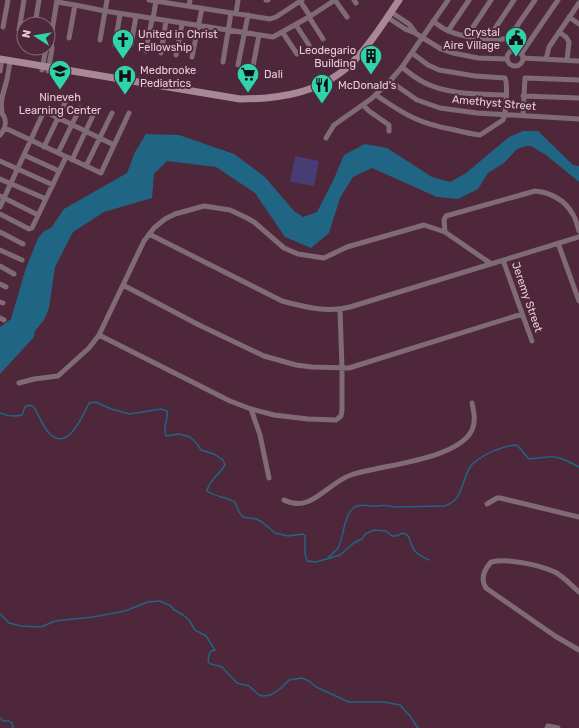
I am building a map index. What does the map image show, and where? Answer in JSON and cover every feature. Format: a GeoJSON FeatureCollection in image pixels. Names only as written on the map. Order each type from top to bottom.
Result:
{"type":"FeatureCollection","features":[{"type":"Feature","properties":{"kind":"main road"},"geometry":{"type":"LineString","coordinates":[[1,61],[240,99],[275,98],[304,92],[329,80],[350,65],[374,38],[399,0]]}},
{"type":"Feature","properties":{"kind":"street"},"geometry":{"type":"LineString","coordinates":[[3,26],[8,0]]}},
{"type":"Feature","properties":{"kind":"street"},"geometry":{"type":"LineString","coordinates":[[21,16],[24,0]]}},
{"type":"Feature","properties":{"kind":"street"},"geometry":{"type":"LineString","coordinates":[[36,16],[39,0]]}},
{"type":"Feature","properties":{"kind":"street"},"geometry":{"type":"LineString","coordinates":[[100,40],[107,0]]}},
{"type":"Feature","properties":{"kind":"street"},"geometry":{"type":"LineString","coordinates":[[149,0],[263,18],[274,18],[301,1],[323,39]]}},
{"type":"Feature","properties":{"kind":"street"},"geometry":{"type":"LineString","coordinates":[[189,6],[190,0]]}},
{"type":"Feature","properties":{"kind":"street"},"geometry":{"type":"LineString","coordinates":[[224,62],[228,31],[238,0]]}},
{"type":"Feature","properties":{"kind":"street"},"geometry":{"type":"LineString","coordinates":[[54,16],[57,1],[120,14],[273,37],[283,33],[335,0],[347,17]]}},
{"type":"Feature","properties":{"kind":"street"},"geometry":{"type":"LineString","coordinates":[[326,138],[334,125],[376,95],[390,81],[402,67],[448,0]]}},
{"type":"Feature","properties":{"kind":"street"},"geometry":{"type":"LineString","coordinates":[[448,31],[469,0]]}},
{"type":"Feature","properties":{"kind":"street"},"geometry":{"type":"LineString","coordinates":[[467,36],[491,0]]}},
{"type":"Feature","properties":{"kind":"street"},"geometry":{"type":"LineString","coordinates":[[488,39],[514,0]]}},
{"type":"Feature","properties":{"kind":"street"},"geometry":{"type":"LineString","coordinates":[[433,21],[448,31],[467,36],[506,40],[535,0]]}},
{"type":"Feature","properties":{"kind":"street"},"geometry":{"type":"LineString","coordinates":[[558,0],[522,56],[521,63],[514,66],[510,64],[507,59],[508,54],[512,51],[517,51],[522,56],[579,61]]}},
{"type":"Feature","properties":{"kind":"street"},"geometry":{"type":"LineString","coordinates":[[146,51],[156,1]]}},
{"type":"Feature","properties":{"kind":"street"},"geometry":{"type":"LineString","coordinates":[[546,59],[549,47],[579,3]]}},
{"type":"Feature","properties":{"kind":"street"},"geometry":{"type":"LineString","coordinates":[[69,38],[75,5]]}},
{"type":"Feature","properties":{"kind":"street"},"geometry":{"type":"LineString","coordinates":[[192,57],[202,8]]}},
{"type":"Feature","properties":{"kind":"street"},"geometry":{"type":"LineString","coordinates":[[115,45],[120,14]]}},
{"type":"Feature","properties":{"kind":"street"},"geometry":{"type":"LineString","coordinates":[[389,15],[408,24],[415,33],[441,49],[478,58],[507,59]]}},
{"type":"Feature","properties":{"kind":"street"},"geometry":{"type":"LineString","coordinates":[[131,45],[136,16]]}},
{"type":"Feature","properties":{"kind":"street"},"geometry":{"type":"LineString","coordinates":[[238,65],[248,16]]}},
{"type":"Feature","properties":{"kind":"street"},"geometry":{"type":"LineString","coordinates":[[569,17],[579,24]]}},
{"type":"Feature","properties":{"kind":"street"},"geometry":{"type":"LineString","coordinates":[[161,53],[166,21]]}},
{"type":"Feature","properties":{"kind":"street"},"geometry":{"type":"LineString","coordinates":[[176,55],[182,24]]}},
{"type":"Feature","properties":{"kind":"street"},"geometry":{"type":"LineString","coordinates":[[296,25],[309,45]]}},
{"type":"Feature","properties":{"kind":"street"},"geometry":{"type":"LineString","coordinates":[[559,32],[568,39],[569,42],[566,60]]}},
{"type":"Feature","properties":{"kind":"street"},"geometry":{"type":"LineString","coordinates":[[283,33],[297,54]]}},
{"type":"Feature","properties":{"kind":"street"},"geometry":{"type":"LineString","coordinates":[[253,66],[259,35]]}},
{"type":"Feature","properties":{"kind":"street"},"geometry":{"type":"LineString","coordinates":[[376,95],[404,114],[424,123],[476,134],[484,133],[503,120],[505,115],[506,95],[505,78],[475,76],[439,70],[428,65],[412,53]]}},
{"type":"Feature","properties":{"kind":"street"},"geometry":{"type":"LineString","coordinates":[[46,56],[46,69]]}},
{"type":"Feature","properties":{"kind":"street"},"geometry":{"type":"LineString","coordinates":[[46,69],[50,56]]}},
{"type":"Feature","properties":{"kind":"street"},"geometry":{"type":"LineString","coordinates":[[0,71],[1,61]]}},
{"type":"Feature","properties":{"kind":"street"},"geometry":{"type":"LineString","coordinates":[[0,135],[5,128],[5,119],[1,111],[0,104],[10,63]]}},
{"type":"Feature","properties":{"kind":"street"},"geometry":{"type":"LineString","coordinates":[[402,67],[418,79],[435,88],[465,93],[506,95]]}},
{"type":"Feature","properties":{"kind":"street"},"geometry":{"type":"LineString","coordinates":[[523,116],[525,78],[579,80]]}},
{"type":"Feature","properties":{"kind":"street","name":"Amethyst Street"},"geometry":{"type":"LineString","coordinates":[[390,81],[417,100],[426,104],[470,112],[579,118]]}},
{"type":"Feature","properties":{"kind":"street"},"geometry":{"type":"LineString","coordinates":[[523,96],[579,98]]}},
{"type":"Feature","properties":{"kind":"street"},"geometry":{"type":"LineString","coordinates":[[44,146],[65,103]]}},
{"type":"Feature","properties":{"kind":"street"},"geometry":{"type":"LineString","coordinates":[[363,105],[368,111],[389,125],[389,131]]}},
{"type":"Feature","properties":{"kind":"street"},"geometry":{"type":"LineString","coordinates":[[58,153],[80,108]]}},
{"type":"Feature","properties":{"kind":"street"},"geometry":{"type":"LineString","coordinates":[[72,160],[96,109]]}},
{"type":"Feature","properties":{"kind":"street"},"geometry":{"type":"LineString","coordinates":[[0,207],[2,197],[11,184],[44,111],[114,144]]}},
{"type":"Feature","properties":{"kind":"street"},"geometry":{"type":"LineString","coordinates":[[86,166],[112,113]]}},
{"type":"Feature","properties":{"kind":"street"},"geometry":{"type":"LineString","coordinates":[[5,128],[66,158],[101,173],[129,113]]}},
{"type":"Feature","properties":{"kind":"street"},"geometry":{"type":"LineString","coordinates":[[24,155],[59,171]]}},
{"type":"Feature","properties":{"kind":"street"},"geometry":{"type":"LineString","coordinates":[[0,214],[29,229],[32,228],[66,158]]}},
{"type":"Feature","properties":{"kind":"street"},"geometry":{"type":"LineString","coordinates":[[0,161],[53,185]]}},
{"type":"Feature","properties":{"kind":"street"},"geometry":{"type":"LineString","coordinates":[[0,179],[46,200]]}},
{"type":"Feature","properties":{"kind":"street"},"geometry":{"type":"LineString","coordinates":[[446,232],[444,220],[446,216],[535,191],[548,194],[565,204],[573,213],[579,231]]}},
{"type":"Feature","properties":{"kind":"street"},"geometry":{"type":"LineString","coordinates":[[2,197],[38,215]]}},
{"type":"Feature","properties":{"kind":"street"},"geometry":{"type":"LineString","coordinates":[[19,383],[34,379],[58,376],[84,353],[99,335],[144,241],[149,234],[161,222],[170,216],[204,206],[230,210],[243,216],[254,222],[284,248],[298,254],[324,258],[347,247],[421,225],[446,232],[490,263]]}},
{"type":"Feature","properties":{"kind":"street"},"geometry":{"type":"LineString","coordinates":[[0,232],[23,244]]}},
{"type":"Feature","properties":{"kind":"street"},"geometry":{"type":"LineString","coordinates":[[149,234],[282,301],[319,308],[340,308],[350,306],[579,237]]}},
{"type":"Feature","properties":{"kind":"street"},"geometry":{"type":"LineString","coordinates":[[558,243],[579,301]]}},
{"type":"Feature","properties":{"kind":"street"},"geometry":{"type":"LineString","coordinates":[[0,250],[22,260]]}},
{"type":"Feature","properties":{"kind":"street","name":"Jeremy Street"},"geometry":{"type":"LineString","coordinates":[[503,260],[532,341]]}},
{"type":"Feature","properties":{"kind":"street"},"geometry":{"type":"LineString","coordinates":[[0,266],[14,274]]}},
{"type":"Feature","properties":{"kind":"street"},"geometry":{"type":"LineString","coordinates":[[0,284],[6,288]]}},
{"type":"Feature","properties":{"kind":"street"},"geometry":{"type":"LineString","coordinates":[[123,286],[264,356],[296,365],[342,368],[367,363],[522,314]]}},
{"type":"Feature","properties":{"kind":"street"},"geometry":{"type":"LineString","coordinates":[[99,335],[230,401],[251,409],[274,415],[303,419],[336,420],[341,416],[342,410],[340,308]]}},
{"type":"Feature","properties":{"kind":"street"},"geometry":{"type":"LineString","coordinates":[[284,500],[292,504],[304,504],[312,501],[336,482],[351,475],[400,465],[454,448],[471,432],[474,421],[472,403]]}},
{"type":"Feature","properties":{"kind":"street"},"geometry":{"type":"LineString","coordinates":[[251,409],[260,435],[269,478]]}},
{"type":"Feature","properties":{"kind":"street"},"geometry":{"type":"LineString","coordinates":[[487,504],[496,498],[500,498],[579,517]]}},
{"type":"Feature","properties":{"kind":"street"},"geometry":{"type":"LineString","coordinates":[[579,592],[555,572],[519,562],[490,562],[486,567],[483,576],[484,585],[486,588],[555,636],[579,650]]}},
{"type":"Feature","properties":{"kind":"street"},"geometry":{"type":"LineString","coordinates":[[547,727],[558,728]]}},
{"type":"Feature","properties":{"kind":"shaded area"},"geometry":{"type":"Polygon","coordinates":[[[295,156],[319,161],[314,186],[290,182],[295,156]]]}},
{"type":"Feature","properties":{"kind":"water"},"geometry":{"type":"Polygon","coordinates":[[[523,131],[538,131],[573,165],[579,166],[579,182],[546,155],[531,146],[517,149],[504,163],[488,173],[478,189],[458,199],[437,197],[372,168],[353,177],[340,198],[329,233],[311,248],[285,237],[255,193],[216,167],[167,161],[154,174],[152,198],[104,212],[73,232],[55,267],[49,308],[44,320],[35,331],[34,337],[0,374],[0,327],[11,319],[25,271],[38,238],[44,231],[51,228],[64,209],[127,173],[135,152],[146,134],[179,135],[234,154],[264,176],[294,211],[303,217],[317,212],[344,155],[365,144],[387,148],[432,177],[450,182],[466,173],[509,137],[523,131]]]}},
{"type":"Feature","properties":{"kind":"waterway"},"geometry":{"type":"LineString","coordinates":[[0,413],[11,416],[19,416],[22,415],[25,407],[29,405],[34,407],[43,425],[50,434],[57,438],[63,438],[74,430],[89,403],[96,402],[111,409],[130,414],[161,409],[167,411],[165,429],[166,436],[179,434],[190,437],[201,450],[214,454],[223,460],[225,465],[223,469],[212,481],[207,491],[235,502],[243,517],[256,519],[275,533],[288,536],[303,534],[305,536],[305,553],[307,561],[316,562],[340,555],[354,543],[363,538],[365,534],[374,530],[386,531],[392,536],[403,533],[406,534],[413,549],[429,560]]}},
{"type":"Feature","properties":{"kind":"waterway"},"geometry":{"type":"LineString","coordinates":[[329,557],[338,548],[349,513],[357,506],[444,506],[450,504],[455,500],[461,490],[470,467],[485,455],[499,449],[517,445],[529,459],[555,457],[579,467]]}},
{"type":"Feature","properties":{"kind":"waterway"},"geometry":{"type":"LineString","coordinates":[[0,614],[9,623],[21,626],[41,627],[55,621],[93,617],[125,611],[148,602],[160,601],[171,606],[183,615],[189,620],[195,630],[206,636],[215,650],[211,651],[208,662],[222,667],[237,683],[249,686],[259,695],[271,695],[289,680],[302,678],[309,681],[316,687],[349,702],[384,702],[400,705],[418,728]]}},
{"type":"Feature","properties":{"kind":"waterway"},"geometry":{"type":"LineString","coordinates":[[0,718],[3,721],[9,721],[12,723],[13,728]]}},
{"type":"Feature","properties":{"kind":"place","name":"Crystal Aire Village"},"geometry":{"type":"Point","coordinates":[516,58]}},
{"type":"Feature","properties":{"kind":"place","name":"United in Christ Fellowship"},"geometry":{"type":"Point","coordinates":[123,60]}},
{"type":"Feature","properties":{"kind":"place","name":"Leodegario Building"},"geometry":{"type":"Point","coordinates":[371,76]}},
{"type":"Feature","properties":{"kind":"place","name":"Nineveh Learning Center"},"geometry":{"type":"Point","coordinates":[60,90]}},
{"type":"Feature","properties":{"kind":"place","name":"Dali"},"geometry":{"type":"Point","coordinates":[248,94]}},
{"type":"Feature","properties":{"kind":"place","name":"Medbrooke Pediatrics"},"geometry":{"type":"Point","coordinates":[125,96]}},
{"type":"Feature","properties":{"kind":"place","name":"McDonald's"},"geometry":{"type":"Point","coordinates":[322,104]}}]}
